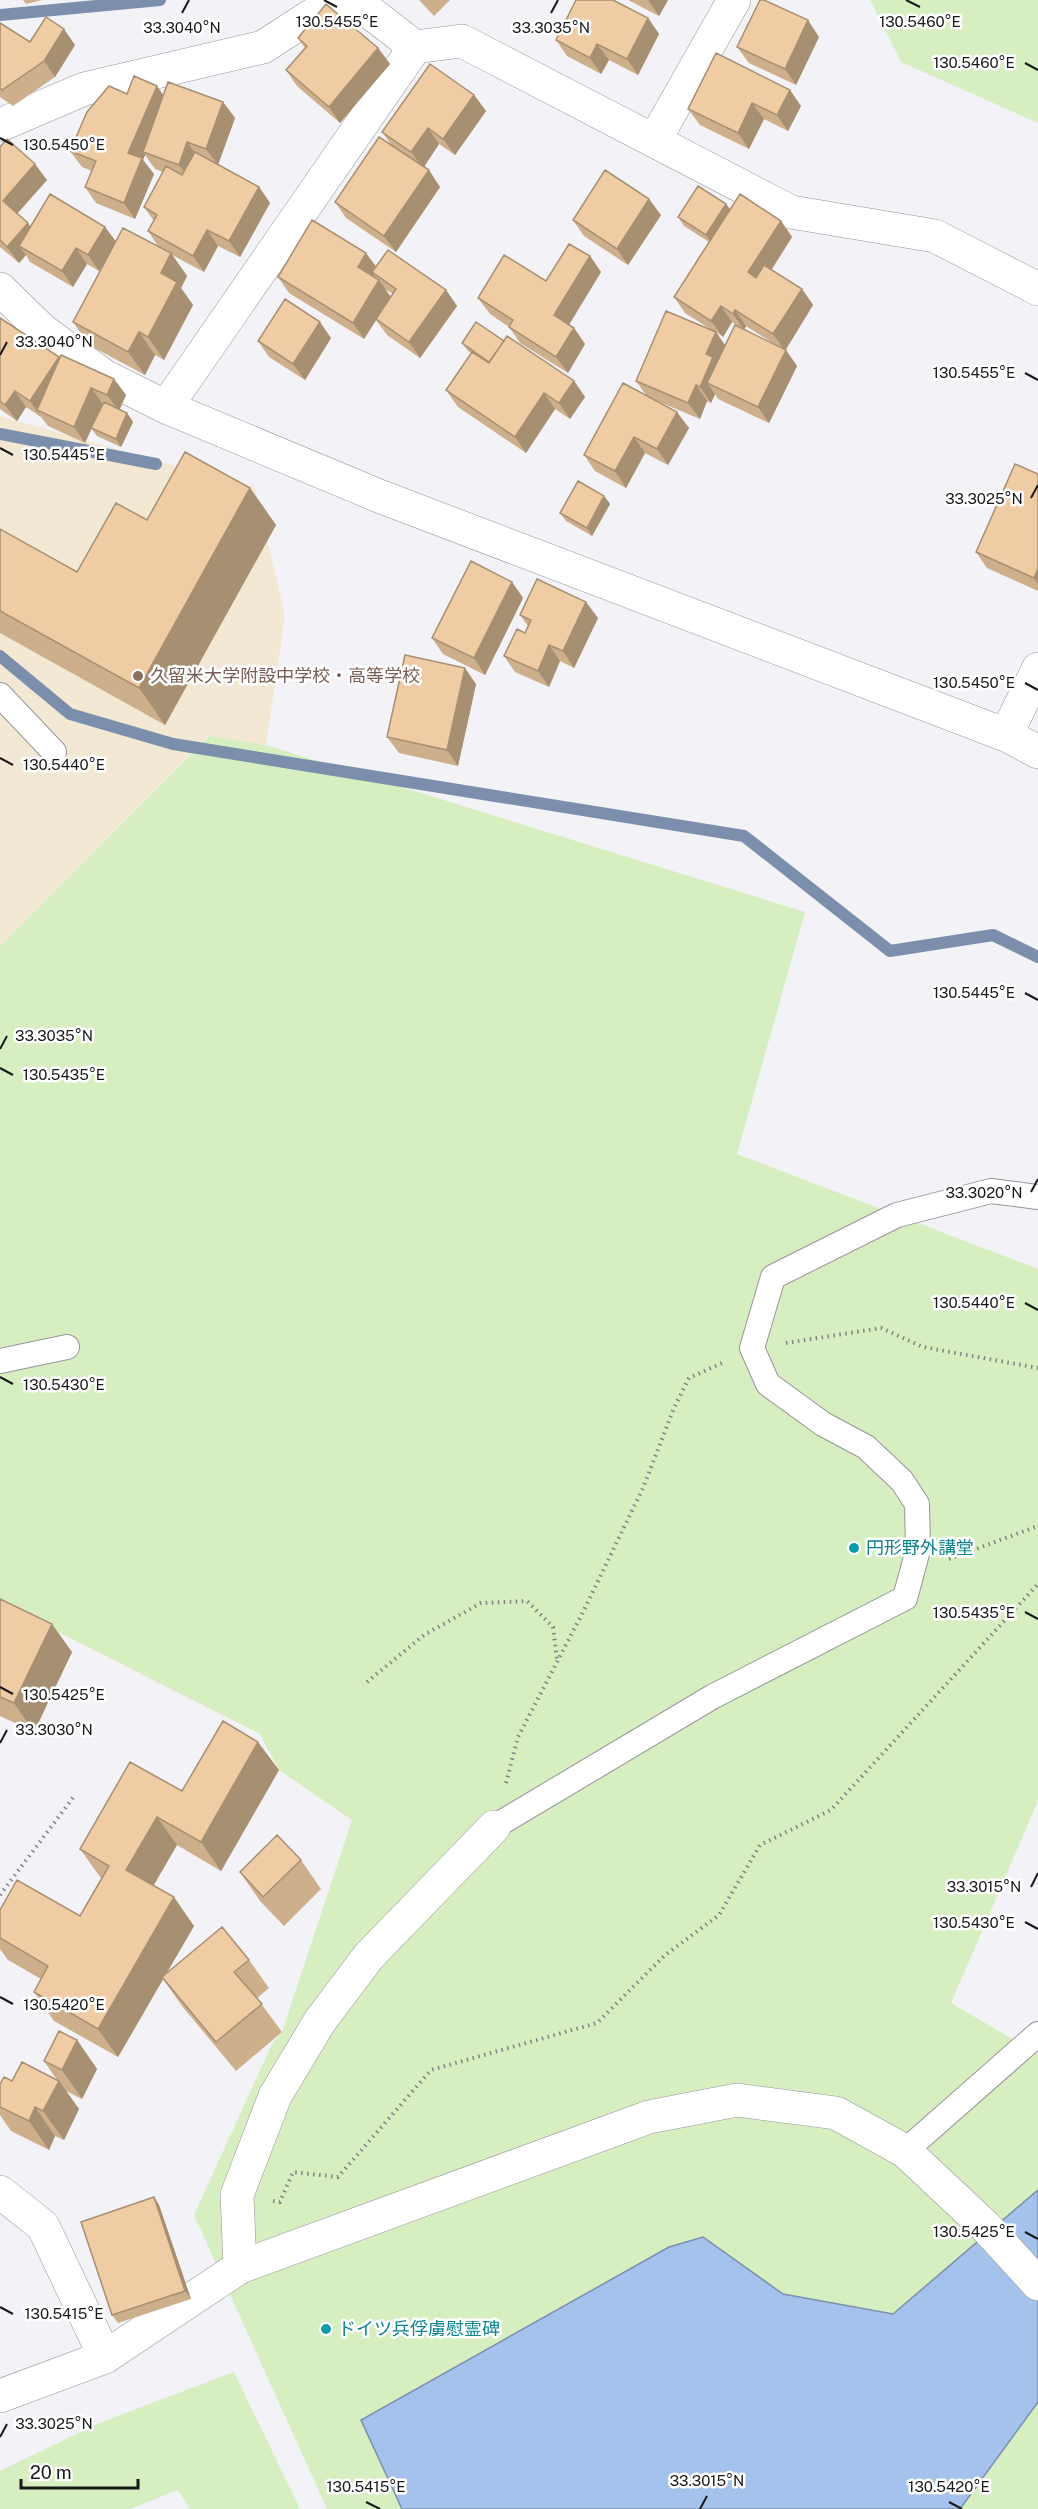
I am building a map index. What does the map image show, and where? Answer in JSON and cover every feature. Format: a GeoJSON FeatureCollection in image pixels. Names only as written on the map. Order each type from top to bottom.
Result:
{"type":"FeatureCollection","features":[{"type":"Feature","properties":{"kind":"street"},"geometry":{"type":"LineString","coordinates":[[0,125],[84,89],[263,46],[336,0]]}},
{"type":"Feature","properties":{"kind":"street"},"geometry":{"type":"LineString","coordinates":[[354,0],[416,47],[462,41],[791,212],[935,236],[1038,289]]}},
{"type":"Feature","properties":{"kind":"street"},"geometry":{"type":"LineString","coordinates":[[654,141],[734,0]]}},
{"type":"Feature","properties":{"kind":"street"},"geometry":{"type":"LineString","coordinates":[[166,406],[416,47]]}},
{"type":"Feature","properties":{"kind":"street"},"geometry":{"type":"LineString","coordinates":[[0,289],[42,330],[104,376],[166,406],[380,496],[1006,735],[1038,752]]}},
{"type":"Feature","properties":{"kind":"street"},"geometry":{"type":"LineString","coordinates":[[1006,735],[1038,669]]}},
{"type":"Feature","properties":{"kind":"street"},"geometry":{"type":"LineString","coordinates":[[240,2267],[237,2195],[275,2096],[320,2021],[369,1956],[494,1827]]}},
{"type":"Feature","properties":{"kind":"street"},"geometry":{"type":"LineString","coordinates":[[0,2396],[105,2357],[240,2267],[649,2117],[737,2100],[836,2113],[905,2151],[985,2226],[1038,2284]]}},
{"type":"Feature","properties":{"kind":"street"},"geometry":{"type":"LineString","coordinates":[[0,2192],[43,2226],[105,2357]]}},
{"type":"Feature","properties":{"kind":"lane"},"geometry":{"type":"LineString","coordinates":[[0,695],[54,752]]}},
{"type":"Feature","properties":{"kind":"lane"},"geometry":{"type":"LineString","coordinates":[[494,1827],[712,1697],[904,1598],[918,1550],[917,1504],[902,1481],[866,1447],[823,1424],[768,1384],[752,1348],[773,1277],[897,1215],[991,1191],[1038,1197]]}},
{"type":"Feature","properties":{"kind":"lane"},"geometry":{"type":"LineString","coordinates":[[0,1361],[67,1347]]}},
{"type":"Feature","properties":{"kind":"lane"},"geometry":{"type":"LineString","coordinates":[[905,2151],[1038,2034]]}},
{"type":"Feature","properties":{"kind":"path"},"geometry":{"type":"LineString","coordinates":[[494,1827],[518,1737],[643,1488],[674,1408],[689,1378],[752,1348],[881,1328],[923,1347],[1038,1368]]}},
{"type":"Feature","properties":{"kind":"path"},"geometry":{"type":"LineString","coordinates":[[911,1573],[1038,1526]]}},
{"type":"Feature","properties":{"kind":"path"},"geometry":{"type":"LineString","coordinates":[[237,2195],[280,2202],[293,2172],[338,2177],[431,2070],[597,2024],[664,1956],[719,1915],[760,1845],[831,1810],[1038,1584]]}},
{"type":"Feature","properties":{"kind":"path"},"geometry":{"type":"LineString","coordinates":[[367,1682],[424,1635],[481,1603],[527,1601],[553,1627],[558,1661]]}},
{"type":"Feature","properties":{"kind":"path"},"geometry":{"type":"LineString","coordinates":[[0,1895],[75,1795]]}},
{"type":"Feature","properties":{"kind":"shaded area","name":"久留米大学附設中学校・高等学校"},"geometry":{"type":"Polygon","coordinates":[[[0,416],[255,488],[285,616],[266,745],[208,736],[0,946],[0,416]]]}},
{"type":"Feature","properties":{"kind":"green space"},"geometry":{"type":"Polygon","coordinates":[[[870,0],[1038,0],[1038,123],[901,62],[870,0]]]}},
{"type":"Feature","properties":{"kind":"green space"},"geometry":{"type":"Polygon","coordinates":[[[209,736],[266,745],[805,912],[737,1154],[1038,1269],[1038,1801],[951,2003],[1038,2054],[1038,2509],[327,2509],[194,2215],[272,2044],[282,2032],[352,1820],[279,1770],[260,1734],[0,1603],[0,946],[209,736]]]}},
{"type":"Feature","properties":{"kind":"green space"},"geometry":{"type":"Polygon","coordinates":[[[234,2372],[300,2509],[190,2509],[178,2490],[130,2509],[0,2509],[0,2471],[99,2423],[234,2372]]]}},
{"type":"Feature","properties":{"kind":"water"},"geometry":{"type":"Polygon","coordinates":[[[1038,2190],[1038,2402],[960,2509],[402,2509],[361,2420],[669,2247],[703,2237],[783,2294],[893,2314],[1038,2190]]]}},
{"type":"Feature","properties":{"kind":"building"},"geometry":{"type":"Polygon","coordinates":[[[576,0],[613,0],[648,18],[627,59],[597,44],[590,58],[556,40],[576,0]]]}},
{"type":"Feature","properties":{"kind":"building"},"geometry":{"type":"Polygon","coordinates":[[[760,0],[808,20],[785,69],[737,47],[760,0]]]}},
{"type":"Feature","properties":{"kind":"building"},"geometry":{"type":"Polygon","coordinates":[[[326,4],[378,48],[329,107],[286,70],[307,46],[298,38],[326,4]]]}},
{"type":"Feature","properties":{"kind":"building"},"geometry":{"type":"Polygon","coordinates":[[[46,17],[64,29],[44,61],[2,90],[0,88],[0,23],[30,42],[46,17]]]}},
{"type":"Feature","properties":{"kind":"building"},"geometry":{"type":"Polygon","coordinates":[[[716,53],[790,90],[777,115],[752,103],[738,133],[688,109],[716,53]]]}},
{"type":"Feature","properties":{"kind":"building"},"geometry":{"type":"Polygon","coordinates":[[[430,64],[474,95],[443,139],[428,128],[411,152],[382,132],[430,64]]]}},
{"type":"Feature","properties":{"kind":"building"},"geometry":{"type":"Polygon","coordinates":[[[134,76],[157,86],[128,153],[142,158],[124,203],[85,187],[96,161],[70,151],[87,112],[109,86],[127,94],[134,76]]]}},
{"type":"Feature","properties":{"kind":"building"},"geometry":{"type":"Polygon","coordinates":[[[168,82],[223,102],[206,149],[187,142],[179,165],[143,152],[168,82]]]}},
{"type":"Feature","properties":{"kind":"building"},"geometry":{"type":"Polygon","coordinates":[[[379,137],[429,170],[384,236],[335,202],[379,137]]]}},
{"type":"Feature","properties":{"kind":"building"},"geometry":{"type":"Polygon","coordinates":[[[7,139],[35,164],[3,201],[28,223],[7,247],[0,240],[0,147],[7,139]]]}},
{"type":"Feature","properties":{"kind":"building"},"geometry":{"type":"Polygon","coordinates":[[[195,152],[259,187],[229,241],[207,230],[193,256],[148,231],[157,215],[144,207],[166,166],[182,175],[195,152]]]}},
{"type":"Feature","properties":{"kind":"building"},"geometry":{"type":"Polygon","coordinates":[[[605,170],[649,199],[617,249],[573,220],[605,170]]]}},
{"type":"Feature","properties":{"kind":"building"},"geometry":{"type":"Polygon","coordinates":[[[698,186],[726,204],[706,235],[678,217],[698,186]]]}},
{"type":"Feature","properties":{"kind":"building"},"geometry":{"type":"Polygon","coordinates":[[[50,194],[105,227],[88,255],[76,248],[62,271],[19,246],[50,194]]]}},
{"type":"Feature","properties":{"kind":"building"},"geometry":{"type":"Polygon","coordinates":[[[740,194],[781,221],[748,272],[756,278],[764,265],[802,289],[773,334],[735,310],[733,314],[721,306],[711,321],[674,297],[740,194]]]}},
{"type":"Feature","properties":{"kind":"building"},"geometry":{"type":"Polygon","coordinates":[[[312,220],[366,253],[358,267],[379,280],[353,323],[278,277],[312,220]]]}},
{"type":"Feature","properties":{"kind":"building"},"geometry":{"type":"Polygon","coordinates":[[[123,228],[171,253],[161,273],[177,282],[148,337],[139,332],[128,352],[73,322],[123,228]]]}},
{"type":"Feature","properties":{"kind":"building"},"geometry":{"type":"Polygon","coordinates":[[[569,244],[590,256],[554,315],[574,328],[556,357],[509,327],[513,320],[478,298],[504,255],[546,281],[569,244]]]}},
{"type":"Feature","properties":{"kind":"building"},"geometry":{"type":"Polygon","coordinates":[[[388,250],[446,290],[409,342],[376,319],[396,289],[372,272],[388,250]]]}},
{"type":"Feature","properties":{"kind":"building"},"geometry":{"type":"Polygon","coordinates":[[[285,299],[320,322],[293,364],[258,341],[285,299]]]}},
{"type":"Feature","properties":{"kind":"building"},"geometry":{"type":"Polygon","coordinates":[[[666,311],[716,332],[706,354],[713,357],[700,387],[696,385],[688,403],[636,381],[666,311]]]}},
{"type":"Feature","properties":{"kind":"building"},"geometry":{"type":"Polygon","coordinates":[[[0,318],[59,357],[30,401],[15,391],[5,405],[0,401],[0,318]]]}},
{"type":"Feature","properties":{"kind":"building"},"geometry":{"type":"Polygon","coordinates":[[[476,322],[504,341],[489,362],[462,343],[476,322]]]}},
{"type":"Feature","properties":{"kind":"building"},"geometry":{"type":"Polygon","coordinates":[[[735,325],[786,350],[758,407],[707,383],[735,325]]]}},
{"type":"Feature","properties":{"kind":"building"},"geometry":{"type":"Polygon","coordinates":[[[507,336],[574,381],[559,403],[544,393],[515,437],[446,390],[472,352],[489,363],[507,336]]]}},
{"type":"Feature","properties":{"kind":"building"},"geometry":{"type":"Polygon","coordinates":[[[61,355],[114,379],[107,395],[91,388],[74,427],[37,410],[61,355]]]}},
{"type":"Feature","properties":{"kind":"building"},"geometry":{"type":"Polygon","coordinates":[[[623,383],[677,412],[657,449],[634,437],[615,471],[584,455],[623,383]]]}},
{"type":"Feature","properties":{"kind":"building"},"geometry":{"type":"Polygon","coordinates":[[[104,402],[127,413],[116,439],[91,428],[104,402]]]}},
{"type":"Feature","properties":{"kind":"building"},"geometry":{"type":"Polygon","coordinates":[[[185,452],[250,488],[139,688],[0,611],[0,529],[77,572],[116,503],[147,520],[185,452]]]}},
{"type":"Feature","properties":{"kind":"building"},"geometry":{"type":"Polygon","coordinates":[[[1015,464],[1038,474],[1038,568],[1034,578],[976,552],[1015,464]]]}},
{"type":"Feature","properties":{"kind":"building"},"geometry":{"type":"Polygon","coordinates":[[[578,481],[604,496],[587,528],[560,513],[578,481]]]}},
{"type":"Feature","properties":{"kind":"building"},"geometry":{"type":"Polygon","coordinates":[[[471,561],[512,582],[474,658],[432,638],[471,561]]]}},
{"type":"Feature","properties":{"kind":"building"},"geometry":{"type":"Polygon","coordinates":[[[537,579],[586,602],[563,651],[549,645],[538,671],[504,656],[517,629],[525,633],[531,620],[520,615],[537,579]]]}},
{"type":"Feature","properties":{"kind":"building"},"geometry":{"type":"Polygon","coordinates":[[[405,655],[465,668],[447,750],[387,737],[405,655]]]}},
{"type":"Feature","properties":{"kind":"building"},"geometry":{"type":"Polygon","coordinates":[[[0,1599],[52,1624],[14,1703],[0,1697],[0,1599]]]}},
{"type":"Feature","properties":{"kind":"building"},"geometry":{"type":"Polygon","coordinates":[[[223,1721],[258,1742],[201,1842],[157,1817],[126,1870],[174,1897],[98,2029],[34,1992],[48,1966],[0,1938],[0,1910],[17,1880],[80,1916],[109,1866],[80,1849],[130,1762],[182,1791],[223,1721]]]}},
{"type":"Feature","properties":{"kind":"building"},"geometry":{"type":"Polygon","coordinates":[[[277,1835],[301,1860],[263,1897],[240,1872],[277,1835]]]}},
{"type":"Feature","properties":{"kind":"building"},"geometry":{"type":"Polygon","coordinates":[[[222,1927],[249,1960],[234,1972],[262,2004],[216,2042],[162,1977],[222,1927]]]}},
{"type":"Feature","properties":{"kind":"building"},"geometry":{"type":"Polygon","coordinates":[[[59,2031],[77,2040],[62,2070],[44,2061],[59,2031]]]}},
{"type":"Feature","properties":{"kind":"building"},"geometry":{"type":"Polygon","coordinates":[[[22,2062],[59,2081],[43,2111],[35,2107],[29,2121],[0,2107],[0,2084],[4,2077],[12,2081],[22,2062]]]}},
{"type":"Feature","properties":{"kind":"building"},"geometry":{"type":"Polygon","coordinates":[[[154,2197],[185,2291],[112,2315],[81,2222],[154,2197]]]}},
{"type":"Feature","properties":{"kind":"waterway"},"geometry":{"type":"LineString","coordinates":[[0,15],[160,0]]}},
{"type":"Feature","properties":{"kind":"waterway"},"geometry":{"type":"LineString","coordinates":[[0,434],[156,464]]}},
{"type":"Feature","properties":{"kind":"waterway"},"geometry":{"type":"LineString","coordinates":[[0,656],[70,714],[173,744],[744,836],[890,951],[993,935],[1038,957]]}},
{"type":"Feature","properties":{"kind":"place","name":"久留米大学附設中学校・高等学校"},"geometry":{"type":"Point","coordinates":[138,676]}},
{"type":"Feature","properties":{"kind":"place","name":"円形野外講堂"},"geometry":{"type":"Point","coordinates":[854,1548]}},
{"type":"Feature","properties":{"kind":"place","name":"ドイツ兵俘虜慰霊碑"},"geometry":{"type":"Point","coordinates":[326,2329]}}]}
